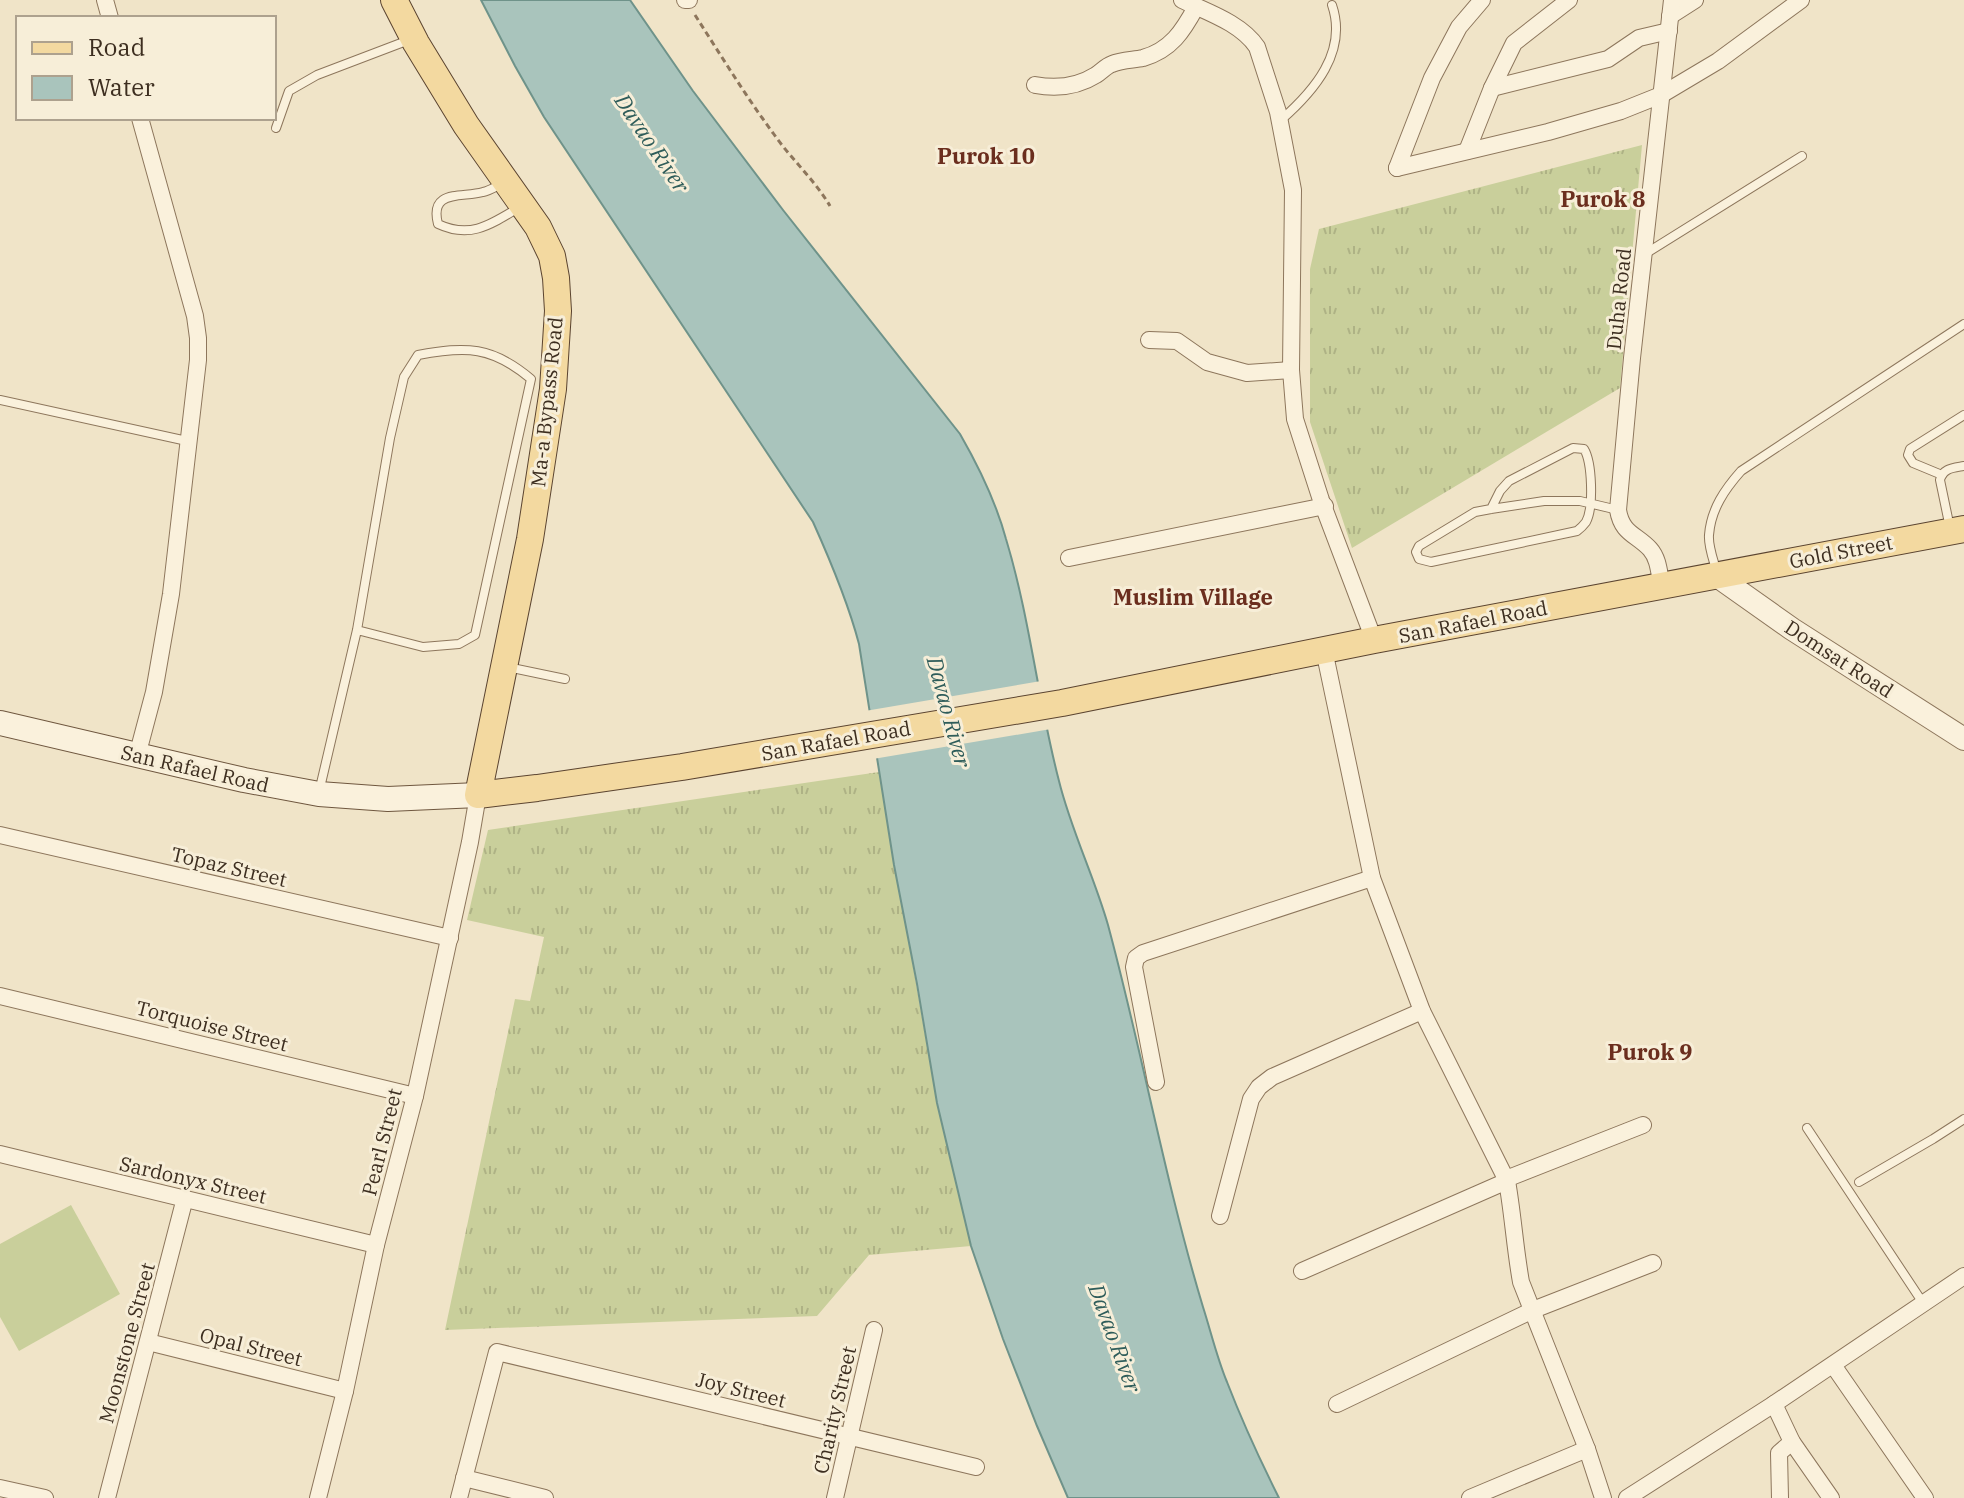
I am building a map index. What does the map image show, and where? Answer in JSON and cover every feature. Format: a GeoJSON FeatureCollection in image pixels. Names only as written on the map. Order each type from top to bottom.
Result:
{"type":"FeatureCollection","features":[{"type":"Feature","properties":{"kind":"main road","name":"Ma-a Bypass Road"},"geometry":{"type":"LineString","coordinates":[[394,0],[466,125],[538,227],[552,256],[556,278],[558,311],[553,389],[530,539],[478,795]]}},
{"type":"Feature","properties":{"kind":"main road","name":"Gold Street"},"geometry":{"type":"LineString","coordinates":[[1717,576],[1957,530]]}},
{"type":"Feature","properties":{"kind":"main road","name":"San Rafael Road"},"geometry":{"type":"LineString","coordinates":[[0,723],[244,780],[319,794],[388,799],[478,795],[603,779],[1062,703],[1374,640],[1717,576]]}},
{"type":"Feature","properties":{"kind":"street"},"geometry":{"type":"LineString","coordinates":[[1482,0],[1459,27],[1432,78],[1397,168],[1621,111],[1661,95],[1718,61],[1801,0]]}},
{"type":"Feature","properties":{"kind":"street"},"geometry":{"type":"LineString","coordinates":[[1467,151],[1514,43],[1569,0]]}},
{"type":"Feature","properties":{"kind":"street"},"geometry":{"type":"LineString","coordinates":[[1492,88],[1608,59],[1695,0]]}},
{"type":"Feature","properties":{"kind":"street"},"geometry":{"type":"LineString","coordinates":[[1035,85],[1068,87],[1094,77],[1112,64],[1159,52],[1185,28],[1189,3],[1228,22],[1252,39],[1257,47],[1280,121],[1293,190],[1291,370],[1295,419],[1374,640]]}},
{"type":"Feature","properties":{"kind":"street","name":"Duha Road"},"geometry":{"type":"LineString","coordinates":[[1618,510],[1670,15]]}},
{"type":"Feature","properties":{"kind":"street"},"geometry":{"type":"LineString","coordinates":[[137,756],[154,692],[169,607],[198,360],[195,316],[141,120]]}},
{"type":"Feature","properties":{"kind":"street"},"geometry":{"type":"LineString","coordinates":[[1149,340],[1177,341],[1207,362],[1247,373],[1291,370]]}},
{"type":"Feature","properties":{"kind":"street"},"geometry":{"type":"LineString","coordinates":[[1069,558],[1325,506]]}},
{"type":"Feature","properties":{"kind":"street"},"geometry":{"type":"LineString","coordinates":[[1618,510],[1625,529],[1655,557],[1662,587]]}},
{"type":"Feature","properties":{"kind":"street","name":"Domsat Road"},"geometry":{"type":"LineString","coordinates":[[1717,576],[1792,629],[1964,739]]}},
{"type":"Feature","properties":{"kind":"street"},"geometry":{"type":"LineString","coordinates":[[1324,650],[1372,878],[1422,1011],[1507,1181],[1521,1282],[1587,1449],[1603,1498]]}},
{"type":"Feature","properties":{"kind":"street","name":"Pearl Street"},"geometry":{"type":"LineString","coordinates":[[318,1498],[345,1391],[376,1245],[415,1096],[478,795]]}},
{"type":"Feature","properties":{"kind":"street","name":"Topaz Street"},"geometry":{"type":"LineString","coordinates":[[0,835],[450,938]]}},
{"type":"Feature","properties":{"kind":"street"},"geometry":{"type":"LineString","coordinates":[[1156,1082],[1134,967],[1136,958],[1143,953],[1372,878]]}},
{"type":"Feature","properties":{"kind":"street","name":"Torquoise Street"},"geometry":{"type":"LineString","coordinates":[[0,996],[415,1096]]}},
{"type":"Feature","properties":{"kind":"street"},"geometry":{"type":"LineString","coordinates":[[1220,1216],[1251,1099],[1259,1087],[1272,1077],[1422,1011]]}},
{"type":"Feature","properties":{"kind":"street"},"geometry":{"type":"LineString","coordinates":[[1302,1271],[1511,1177],[1643,1125]]}},
{"type":"Feature","properties":{"kind":"street","name":"Sardonyx Street"},"geometry":{"type":"LineString","coordinates":[[0,1154],[376,1245]]}},
{"type":"Feature","properties":{"kind":"street","name":"Moonstone Street"},"geometry":{"type":"LineString","coordinates":[[107,1498],[185,1198]]}},
{"type":"Feature","properties":{"kind":"street"},"geometry":{"type":"LineString","coordinates":[[1337,1404],[1533,1310],[1653,1263]]}},
{"type":"Feature","properties":{"kind":"street"},"geometry":{"type":"LineString","coordinates":[[1627,1498],[1964,1276]]}},
{"type":"Feature","properties":{"kind":"street","name":"Charity Street"},"geometry":{"type":"LineString","coordinates":[[835,1498],[874,1330]]}},
{"type":"Feature","properties":{"kind":"street","name":"Opal Street"},"geometry":{"type":"LineString","coordinates":[[148,1342],[345,1391]]}},
{"type":"Feature","properties":{"kind":"street","name":"Joy Street"},"geometry":{"type":"LineString","coordinates":[[464,1478],[497,1352],[976,1467]]}},
{"type":"Feature","properties":{"kind":"street"},"geometry":{"type":"LineString","coordinates":[[1833,1365],[1925,1498]]}},
{"type":"Feature","properties":{"kind":"street"},"geometry":{"type":"LineString","coordinates":[[1774,1404],[1792,1442],[1831,1498]]}},
{"type":"Feature","properties":{"kind":"street"},"geometry":{"type":"LineString","coordinates":[[1780,1498],[1779,1453],[1792,1442]]}},
{"type":"Feature","properties":{"kind":"street"},"geometry":{"type":"LineString","coordinates":[[1470,1498],[1587,1449]]}},
{"type":"Feature","properties":{"kind":"street"},"geometry":{"type":"LineString","coordinates":[[459,1498],[464,1478],[545,1498]]}},
{"type":"Feature","properties":{"kind":"street"},"geometry":{"type":"LineString","coordinates":[[0,1488],[45,1498]]}},
{"type":"Feature","properties":{"kind":"lane"},"geometry":{"type":"LineString","coordinates":[[1280,121],[1304,100],[1324,71],[1337,41],[1336,15],[1332,5]]}},
{"type":"Feature","properties":{"kind":"lane"},"geometry":{"type":"LineString","coordinates":[[276,128],[289,91],[317,75],[414,38]]}},
{"type":"Feature","properties":{"kind":"lane"},"geometry":{"type":"LineString","coordinates":[[1644,255],[1802,156]]}},
{"type":"Feature","properties":{"kind":"lane"},"geometry":{"type":"LineString","coordinates":[[505,182],[484,192],[447,197],[437,207],[438,224],[455,230],[479,229],[522,206]]}},
{"type":"Feature","properties":{"kind":"lane"},"geometry":{"type":"LineString","coordinates":[[1717,576],[1709,536],[1714,513],[1724,490],[1741,471],[1964,324]]}},
{"type":"Feature","properties":{"kind":"lane"},"geometry":{"type":"LineString","coordinates":[[319,794],[357,630],[404,377],[418,355],[452,349],[481,351],[513,364],[531,379],[475,635],[459,644],[423,647],[357,630]]}},
{"type":"Feature","properties":{"kind":"lane"},"geometry":{"type":"LineString","coordinates":[[0,400],[187,441]]}},
{"type":"Feature","properties":{"kind":"lane"},"geometry":{"type":"LineString","coordinates":[[1942,475],[1913,463],[1908,455],[1910,449],[1964,415]]}},
{"type":"Feature","properties":{"kind":"lane"},"geometry":{"type":"LineString","coordinates":[[1491,509],[1509,481],[1573,448],[1584,449],[1589,458],[1590,502],[1588,519],[1577,531],[1431,562],[1419,559],[1416,552],[1419,546],[1475,512],[1544,501],[1590,502],[1618,510]]}},
{"type":"Feature","properties":{"kind":"lane"},"geometry":{"type":"LineString","coordinates":[[1957,530],[1940,480],[1945,470],[1964,466]]}},
{"type":"Feature","properties":{"kind":"lane"},"geometry":{"type":"LineString","coordinates":[[505,666],[565,679]]}},
{"type":"Feature","properties":{"kind":"lane"},"geometry":{"type":"LineString","coordinates":[[1859,1182],[1964,1119]]}},
{"type":"Feature","properties":{"kind":"lane"},"geometry":{"type":"LineString","coordinates":[[1807,1128],[1923,1303]]}},
{"type":"Feature","properties":{"kind":"path"},"geometry":{"type":"LineString","coordinates":[[687,0],[773,134],[830,206]]}},
{"type":"Feature","properties":{"kind":"green space"},"geometry":{"type":"Polygon","coordinates":[[[1642,145],[1620,388],[1352,548],[1310,422],[1310,269],[1319,229],[1642,145]]]}},
{"type":"Feature","properties":{"kind":"green space"},"geometry":{"type":"Polygon","coordinates":[[[879,772],[937,1103],[971,1246],[869,1255],[817,1316],[445,1330],[515,999],[530,1001],[544,937],[467,920],[488,830],[879,772]]]}},
{"type":"Feature","properties":{"kind":"green space"},"geometry":{"type":"Polygon","coordinates":[[[71,1205],[120,1294],[19,1351],[0,1317],[0,1244],[71,1205]]]}},
{"type":"Feature","properties":{"kind":"water","name":"Davao River"},"geometry":{"type":"Polygon","coordinates":[[[481,0],[630,0],[693,91],[960,434],[974,459],[997,512],[1014,569],[1059,781],[1108,925],[1203,1307],[1233,1397],[1279,1498],[1068,1498],[1003,1339],[971,1246],[937,1103],[894,865],[859,644],[839,582],[813,522],[544,117],[481,0]]]}},
{"type":"Feature","properties":{"kind":"pier"},"geometry":{"type":"Polygon","coordinates":[[[1041,681],[1051,729],[873,759],[865,711],[1041,681]]]}},
{"type":"Feature","properties":{"kind":"district","name":"Purok 10"},"geometry":{"type":"Point","coordinates":[986,156]}},
{"type":"Feature","properties":{"kind":"district","name":"Purok 8"},"geometry":{"type":"Point","coordinates":[1603,199]}},
{"type":"Feature","properties":{"kind":"district","name":"Muslim Village"},"geometry":{"type":"Point","coordinates":[1193,597]}},
{"type":"Feature","properties":{"kind":"district","name":"Purok 9"},"geometry":{"type":"Point","coordinates":[1650,1052]}}]}
